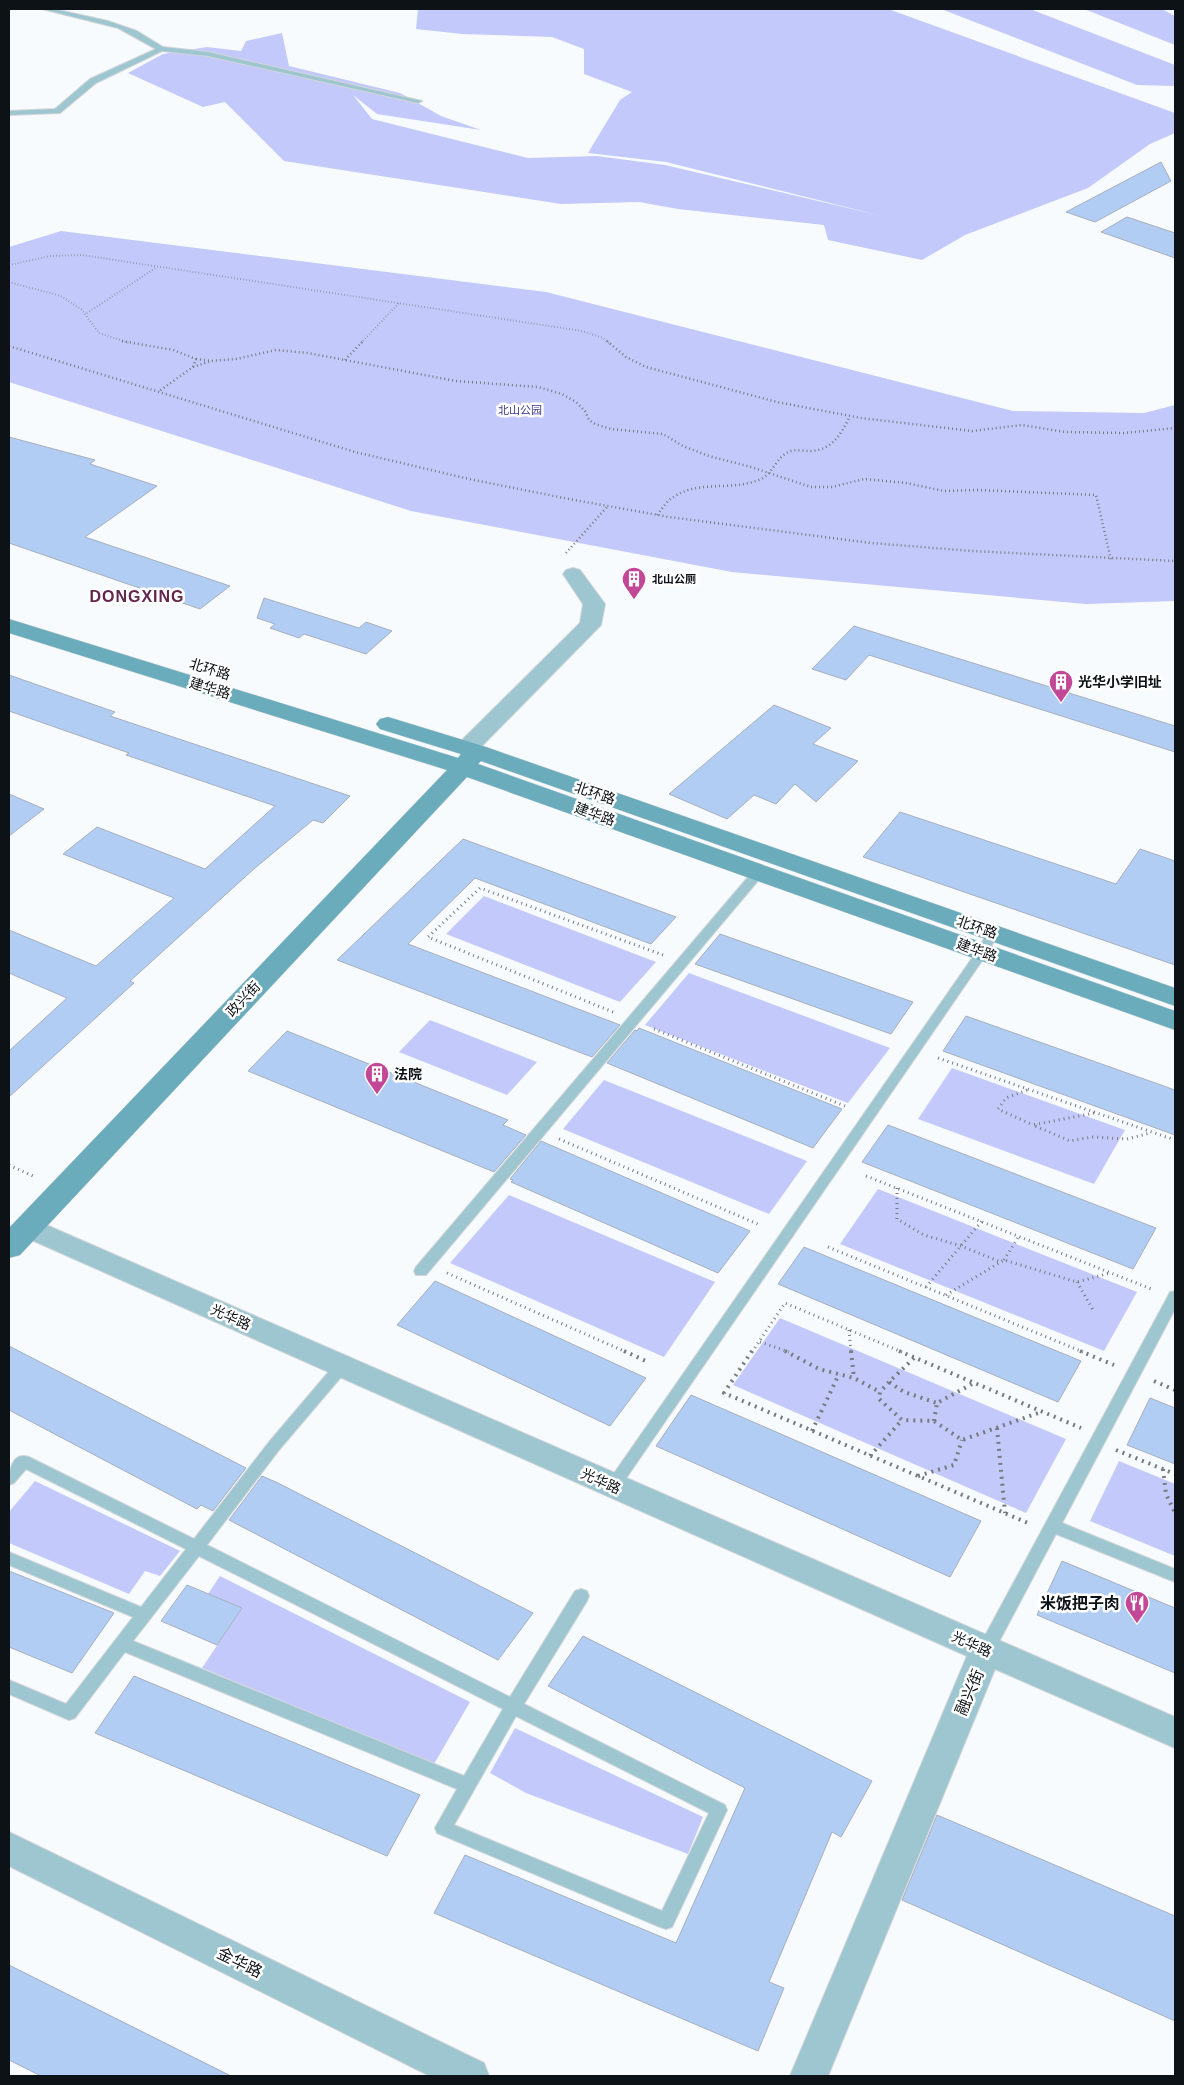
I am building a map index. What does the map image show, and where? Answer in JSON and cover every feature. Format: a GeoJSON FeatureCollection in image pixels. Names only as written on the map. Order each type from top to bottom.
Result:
{"type":"FeatureCollection","features":[{"type":"Feature","properties":{"kind":"street"},"geometry":{"type":"LineString","coordinates":[[469,756],[590,625],[594,604],[573,574]]}},
{"type":"Feature","properties":{"kind":"street","name":"北环路"},"geometry":{"type":"LineString","coordinates":[[9,607],[469,756],[988,943],[1175,997]]}},
{"type":"Feature","properties":{"kind":"street","name":"建华路"},"geometry":{"type":"LineString","coordinates":[[9,626],[469,756],[758,872],[988,943],[1175,1021]]}},
{"type":"Feature","properties":{"kind":"street","name":"政兴街"},"geometry":{"type":"LineString","coordinates":[[19,1237],[469,756]]}},
{"type":"Feature","properties":{"kind":"street","name":"光华路"},"geometry":{"type":"LineString","coordinates":[[19,1237],[342,1366],[1175,1733]]}},
{"type":"Feature","properties":{"kind":"street","name":"融兴街"},"geometry":{"type":"LineString","coordinates":[[809,2076],[986,1650]]}},
{"type":"Feature","properties":{"kind":"street","name":"金华路"},"geometry":{"type":"LineString","coordinates":[[9,1848],[470,2076]]}},
{"type":"Feature","properties":{"kind":"lane"},"geometry":{"type":"LineString","coordinates":[[45,9],[96,19],[144,36],[161,49]]}},
{"type":"Feature","properties":{"kind":"lane"},"geometry":{"type":"LineString","coordinates":[[9,113],[57,111],[93,80],[161,49],[208,54],[418,101]]}},
{"type":"Feature","properties":{"kind":"lane"},"geometry":{"type":"LineString","coordinates":[[424,1267],[758,872]]}},
{"type":"Feature","properties":{"kind":"lane"},"geometry":{"type":"LineString","coordinates":[[612,1486],[988,943]]}},
{"type":"Feature","properties":{"kind":"lane","name":"融兴街"},"geometry":{"type":"LineString","coordinates":[[986,1650],[1175,1297]]}},
{"type":"Feature","properties":{"kind":"lane"},"geometry":{"type":"LineString","coordinates":[[9,1688],[69,1714],[274,1446],[342,1366]]}},
{"type":"Feature","properties":{"kind":"lane"},"geometry":{"type":"LineString","coordinates":[[9,1479],[24,1461],[513,1706],[719,1810],[666,1921],[443,1828],[513,1706],[582,1596]]}},
{"type":"Feature","properties":{"kind":"lane"},"geometry":{"type":"LineString","coordinates":[[1051,1529],[1175,1576]]}},
{"type":"Feature","properties":{"kind":"lane"},"geometry":{"type":"LineString","coordinates":[[9,1558],[144,1615]]}},
{"type":"Feature","properties":{"kind":"lane"},"geometry":{"type":"LineString","coordinates":[[122,1644],[467,1785]]}},
{"type":"Feature","properties":{"kind":"path"},"geometry":{"type":"LineString","coordinates":[[9,265],[50,256],[82,255],[582,331],[603,338],[626,358],[646,367],[777,402],[850,416],[972,431],[1022,425],[1065,432],[1124,433],[1175,428]]}},
{"type":"Feature","properties":{"kind":"path"},"geometry":{"type":"LineString","coordinates":[[87,313],[115,297],[158,266]]}},
{"type":"Feature","properties":{"kind":"path"},"geometry":{"type":"LineString","coordinates":[[9,282],[60,296],[79,305],[87,313],[100,333],[119,341],[173,350],[211,361],[236,360],[257,353],[276,350],[308,353],[456,381],[538,387],[562,394],[576,402],[585,411],[589,420],[595,424],[611,429],[663,434],[684,446],[709,456],[771,473],[811,487],[832,487],[864,479],[906,482],[944,491],[978,490],[1096,495],[1111,560]]}},
{"type":"Feature","properties":{"kind":"path"},"geometry":{"type":"LineString","coordinates":[[344,360],[400,303]]}},
{"type":"Feature","properties":{"kind":"path"},"geometry":{"type":"LineString","coordinates":[[9,346],[366,455],[522,492],[656,516],[871,544],[1066,558],[1175,561]]}},
{"type":"Feature","properties":{"kind":"path"},"geometry":{"type":"LineString","coordinates":[[194,366],[196,358]]}},
{"type":"Feature","properties":{"kind":"path"},"geometry":{"type":"LineString","coordinates":[[158,392],[194,366],[211,361]]}},
{"type":"Feature","properties":{"kind":"path"},"geometry":{"type":"LineString","coordinates":[[656,516],[672,498],[686,491],[749,484],[771,473],[779,458],[792,451],[828,448],[836,443],[850,416]]}},
{"type":"Feature","properties":{"kind":"path"},"geometry":{"type":"LineString","coordinates":[[573,574],[565,559],[565,554],[608,507]]}},
{"type":"Feature","properties":{"kind":"path"},"geometry":{"type":"LineString","coordinates":[[682,962],[480,888],[428,937],[845,1106]]}},
{"type":"Feature","properties":{"kind":"path"},"geometry":{"type":"LineString","coordinates":[[938,1058],[1175,1140]]}},
{"type":"Feature","properties":{"kind":"path"},"geometry":{"type":"LineString","coordinates":[[1028,1089],[1006,1098],[998,1108],[1070,1141],[1092,1137],[1127,1139],[1152,1132]]}},
{"type":"Feature","properties":{"kind":"path"},"geometry":{"type":"LineString","coordinates":[[1033,1125],[1094,1112]]}},
{"type":"Feature","properties":{"kind":"path"},"geometry":{"type":"LineString","coordinates":[[540,1130],[760,1225]]}},
{"type":"Feature","properties":{"kind":"path"},"geometry":{"type":"LineString","coordinates":[[866,1176],[1175,1297]]}},
{"type":"Feature","properties":{"kind":"path"},"geometry":{"type":"LineString","coordinates":[[897,1188],[896,1219],[924,1235],[1002,1261],[1077,1282],[1111,1273]]}},
{"type":"Feature","properties":{"kind":"path"},"geometry":{"type":"LineString","coordinates":[[926,1287],[982,1221]]}},
{"type":"Feature","properties":{"kind":"path"},"geometry":{"type":"LineString","coordinates":[[946,1295],[1002,1261],[1019,1236]]}},
{"type":"Feature","properties":{"kind":"path"},"geometry":{"type":"LineString","coordinates":[[828,1246],[1175,1390]]}},
{"type":"Feature","properties":{"kind":"path"},"geometry":{"type":"LineString","coordinates":[[424,1267],[648,1362]]}},
{"type":"Feature","properties":{"kind":"path"},"geometry":{"type":"LineString","coordinates":[[1077,1282],[1093,1310]]}},
{"type":"Feature","properties":{"kind":"path"},"geometry":{"type":"LineString","coordinates":[[1051,1529],[1004,1513],[724,1393],[785,1303],[1042,1412],[1175,1474]]}},
{"type":"Feature","properties":{"kind":"path"},"geometry":{"type":"LineString","coordinates":[[849,1330],[854,1378]]}},
{"type":"Feature","properties":{"kind":"path"},"geometry":{"type":"LineString","coordinates":[[760,1342],[794,1354],[802,1361],[819,1369],[854,1378],[880,1392]]}},
{"type":"Feature","properties":{"kind":"path"},"geometry":{"type":"LineString","coordinates":[[914,1358],[880,1392],[878,1399],[902,1420],[934,1421],[962,1440]]}},
{"type":"Feature","properties":{"kind":"path"},"geometry":{"type":"LineString","coordinates":[[812,1431],[839,1374]]}},
{"type":"Feature","properties":{"kind":"path"},"geometry":{"type":"LineString","coordinates":[[889,1382],[904,1392],[937,1403],[974,1383]]}},
{"type":"Feature","properties":{"kind":"path"},"geometry":{"type":"LineString","coordinates":[[934,1421],[937,1403]]}},
{"type":"Feature","properties":{"kind":"path"},"geometry":{"type":"LineString","coordinates":[[962,1440],[1042,1412]]}},
{"type":"Feature","properties":{"kind":"path"},"geometry":{"type":"LineString","coordinates":[[870,1456],[902,1420]]}},
{"type":"Feature","properties":{"kind":"path"},"geometry":{"type":"LineString","coordinates":[[997,1428],[1004,1513]]}},
{"type":"Feature","properties":{"kind":"path"},"geometry":{"type":"LineString","coordinates":[[918,1476],[954,1465],[962,1440]]}},
{"type":"Feature","properties":{"kind":"path"},"geometry":{"type":"LineString","coordinates":[[1163,1469],[1166,1494],[1175,1513]]}},
{"type":"Feature","properties":{"kind":"green space"},"geometry":{"type":"Polygon","coordinates":[[[418,9],[888,9],[1175,113],[1175,133],[1150,144],[1088,188],[965,235],[922,260],[828,240],[824,225],[678,209],[639,202],[561,204],[284,161],[225,102],[203,107],[128,73],[163,54],[207,47],[241,51],[246,41],[282,33],[289,66],[400,93],[441,116],[481,130],[377,114],[353,95],[372,119],[528,158],[597,156],[665,165],[882,216],[666,162],[588,153],[620,100],[632,92],[584,74],[584,49],[552,37],[462,34],[416,29],[418,9]]]}},
{"type":"Feature","properties":{"kind":"green space"},"geometry":{"type":"Polygon","coordinates":[[[941,9],[1030,9],[1175,65],[1175,86],[1137,85],[941,9]]]}},
{"type":"Feature","properties":{"kind":"green space"},"geometry":{"type":"Polygon","coordinates":[[[1084,9],[1162,9],[1175,16],[1175,45],[1084,9]]]}},
{"type":"Feature","properties":{"kind":"green space","name":"北山公园"},"geometry":{"type":"Polygon","coordinates":[[[61,231],[546,292],[1013,411],[1144,413],[1175,405],[1175,601],[1086,604],[732,572],[411,511],[9,382],[9,247],[61,231]]]}},
{"type":"Feature","properties":{"kind":"green space"},"geometry":{"type":"Polygon","coordinates":[[[484,896],[656,962],[620,1002],[446,934],[484,896]]]}},
{"type":"Feature","properties":{"kind":"green space"},"geometry":{"type":"Polygon","coordinates":[[[689,973],[890,1048],[848,1103],[645,1025],[689,973]]]}},
{"type":"Feature","properties":{"kind":"green space"},"geometry":{"type":"Polygon","coordinates":[[[430,1020],[537,1062],[507,1095],[399,1052],[430,1020]]]}},
{"type":"Feature","properties":{"kind":"green space"},"geometry":{"type":"Polygon","coordinates":[[[952,1068],[1125,1130],[1094,1184],[918,1119],[952,1068]]]}},
{"type":"Feature","properties":{"kind":"green space"},"geometry":{"type":"Polygon","coordinates":[[[604,1080],[807,1161],[769,1214],[563,1129],[604,1080]]]}},
{"type":"Feature","properties":{"kind":"green space"},"geometry":{"type":"Polygon","coordinates":[[[878,1189],[1137,1292],[1104,1351],[840,1244],[878,1189]]]}},
{"type":"Feature","properties":{"kind":"green space"},"geometry":{"type":"Polygon","coordinates":[[[509,1195],[715,1282],[664,1357],[450,1263],[509,1195]]]}},
{"type":"Feature","properties":{"kind":"green space"},"geometry":{"type":"Polygon","coordinates":[[[780,1318],[1066,1439],[1026,1513],[733,1385],[780,1318]]]}},
{"type":"Feature","properties":{"kind":"green space"},"geometry":{"type":"Polygon","coordinates":[[[1119,1461],[1175,1484],[1175,1556],[1090,1521],[1119,1461]]]}},
{"type":"Feature","properties":{"kind":"green space"},"geometry":{"type":"Polygon","coordinates":[[[35,1481],[180,1551],[160,1576],[145,1571],[129,1594],[9,1543],[9,1512],[35,1481]]]}},
{"type":"Feature","properties":{"kind":"green space"},"geometry":{"type":"Polygon","coordinates":[[[220,1576],[470,1702],[434,1764],[202,1668],[242,1608],[208,1594],[220,1576]]]}},
{"type":"Feature","properties":{"kind":"green space"},"geometry":{"type":"Polygon","coordinates":[[[515,1728],[703,1817],[688,1854],[526,1793],[490,1773],[515,1728]]]}},
{"type":"Feature","properties":{"kind":"building"},"geometry":{"type":"Polygon","coordinates":[[[1161,162],[1171,181],[1095,222],[1066,212],[1161,162]]]}},
{"type":"Feature","properties":{"kind":"building"},"geometry":{"type":"Polygon","coordinates":[[[1127,217],[1175,233],[1175,258],[1101,232],[1127,217]]]}},
{"type":"Feature","properties":{"kind":"building"},"geometry":{"type":"Polygon","coordinates":[[[9,437],[95,460],[90,464],[157,486],[85,537],[230,586],[200,609],[9,543],[9,437]]]}},
{"type":"Feature","properties":{"kind":"building"},"geometry":{"type":"Polygon","coordinates":[[[264,598],[359,628],[366,622],[392,631],[366,654],[304,634],[299,638],[270,628],[275,624],[257,618],[264,598]]]}},
{"type":"Feature","properties":{"kind":"building","name":"光华小学旧址"},"geometry":{"type":"Polygon","coordinates":[[[854,626],[1175,726],[1175,752],[869,655],[846,680],[812,669],[854,626]]]}},
{"type":"Feature","properties":{"kind":"building"},"geometry":{"type":"Polygon","coordinates":[[[9,675],[115,712],[110,716],[350,796],[323,823],[313,820],[255,868],[130,981],[134,983],[9,1097],[9,1051],[67,998],[9,973],[9,930],[96,966],[174,898],[63,854],[97,827],[205,869],[275,806],[126,755],[129,753],[9,711],[9,675]]]}},
{"type":"Feature","properties":{"kind":"building"},"geometry":{"type":"Polygon","coordinates":[[[774,705],[831,728],[813,744],[858,761],[816,802],[795,784],[776,804],[754,795],[727,819],[669,794],[774,705]]]}},
{"type":"Feature","properties":{"kind":"building"},"geometry":{"type":"Polygon","coordinates":[[[9,794],[44,809],[9,836],[9,794]]]}},
{"type":"Feature","properties":{"kind":"building"},"geometry":{"type":"Polygon","coordinates":[[[900,812],[1116,884],[1140,849],[1175,861],[1175,965],[863,857],[900,812]]]}},
{"type":"Feature","properties":{"kind":"building"},"geometry":{"type":"Polygon","coordinates":[[[463,839],[676,917],[651,944],[475,878],[408,944],[620,1025],[592,1057],[337,960],[463,839]]]}},
{"type":"Feature","properties":{"kind":"building"},"geometry":{"type":"Polygon","coordinates":[[[720,934],[913,1002],[891,1034],[695,964],[720,934]]]}},
{"type":"Feature","properties":{"kind":"building"},"geometry":{"type":"Polygon","coordinates":[[[966,1016],[1175,1090],[1175,1135],[943,1051],[966,1016]]]}},
{"type":"Feature","properties":{"kind":"building"},"geometry":{"type":"Polygon","coordinates":[[[639,1028],[842,1109],[813,1148],[607,1063],[635,1030],[637,1031],[639,1028]]]}},
{"type":"Feature","properties":{"kind":"building","name":"法院"},"geometry":{"type":"Polygon","coordinates":[[[287,1031],[508,1120],[503,1125],[526,1135],[494,1172],[248,1071],[287,1031]]]}},
{"type":"Feature","properties":{"kind":"building"},"geometry":{"type":"Polygon","coordinates":[[[888,1125],[1156,1228],[1133,1269],[862,1162],[888,1125]]]}},
{"type":"Feature","properties":{"kind":"building"},"geometry":{"type":"Polygon","coordinates":[[[541,1141],[750,1231],[718,1273],[511,1182],[513,1180],[510,1179],[541,1141]]]}},
{"type":"Feature","properties":{"kind":"building"},"geometry":{"type":"Polygon","coordinates":[[[804,1247],[1081,1361],[1058,1402],[778,1284],[804,1247]]]}},
{"type":"Feature","properties":{"kind":"building"},"geometry":{"type":"Polygon","coordinates":[[[435,1281],[646,1378],[610,1426],[397,1325],[435,1281]]]}},
{"type":"Feature","properties":{"kind":"building"},"geometry":{"type":"Polygon","coordinates":[[[9,1346],[246,1468],[213,1511],[201,1505],[197,1509],[9,1410],[9,1346]]]}},
{"type":"Feature","properties":{"kind":"building"},"geometry":{"type":"Polygon","coordinates":[[[691,1395],[981,1521],[950,1577],[656,1446],[691,1395]]]}},
{"type":"Feature","properties":{"kind":"building"},"geometry":{"type":"Polygon","coordinates":[[[1150,1398],[1175,1408],[1175,1464],[1127,1445],[1150,1398]]]}},
{"type":"Feature","properties":{"kind":"building"},"geometry":{"type":"Polygon","coordinates":[[[262,1476],[533,1613],[498,1660],[229,1520],[262,1476]]]}},
{"type":"Feature","properties":{"kind":"building"},"geometry":{"type":"Polygon","coordinates":[[[1062,1561],[1175,1608],[1175,1673],[1037,1615],[1062,1561]]]}},
{"type":"Feature","properties":{"kind":"building"},"geometry":{"type":"Polygon","coordinates":[[[9,1571],[114,1613],[72,1673],[9,1647],[9,1571]]]}},
{"type":"Feature","properties":{"kind":"building"},"geometry":{"type":"Polygon","coordinates":[[[187,1585],[242,1608],[217,1645],[161,1621],[187,1585]]]}},
{"type":"Feature","properties":{"kind":"building"},"geometry":{"type":"Polygon","coordinates":[[[583,1636],[872,1781],[841,1837],[832,1832],[769,1982],[784,1988],[758,2051],[434,1913],[465,1855],[676,1943],[745,1788],[548,1686],[583,1636]]]}},
{"type":"Feature","properties":{"kind":"building"},"geometry":{"type":"Polygon","coordinates":[[[134,1676],[420,1795],[387,1856],[95,1733],[134,1676]]]}},
{"type":"Feature","properties":{"kind":"building"},"geometry":{"type":"Polygon","coordinates":[[[937,1815],[1175,1916],[1175,2021],[902,1900],[937,1815]]]}},
{"type":"Feature","properties":{"kind":"building"},"geometry":{"type":"Polygon","coordinates":[[[9,1965],[231,2076],[41,2076],[9,2060],[9,1965]]]}},
{"type":"Feature","properties":{"kind":"place","name":"北山公厕"},"geometry":{"type":"Point","coordinates":[634,600]}},
{"type":"Feature","properties":{"kind":"place","name":"光华小学旧址"},"geometry":{"type":"Point","coordinates":[1061,703]}},
{"type":"Feature","properties":{"kind":"place","name":"法院"},"geometry":{"type":"Point","coordinates":[377,1095]}},
{"type":"Feature","properties":{"kind":"place","name":"米饭把子肉"},"geometry":{"type":"Point","coordinates":[1137,1624]}},
{"type":"Feature","properties":{"kind":"district","name":"DONGXING"},"geometry":{"type":"Point","coordinates":[137,596]}}]}
